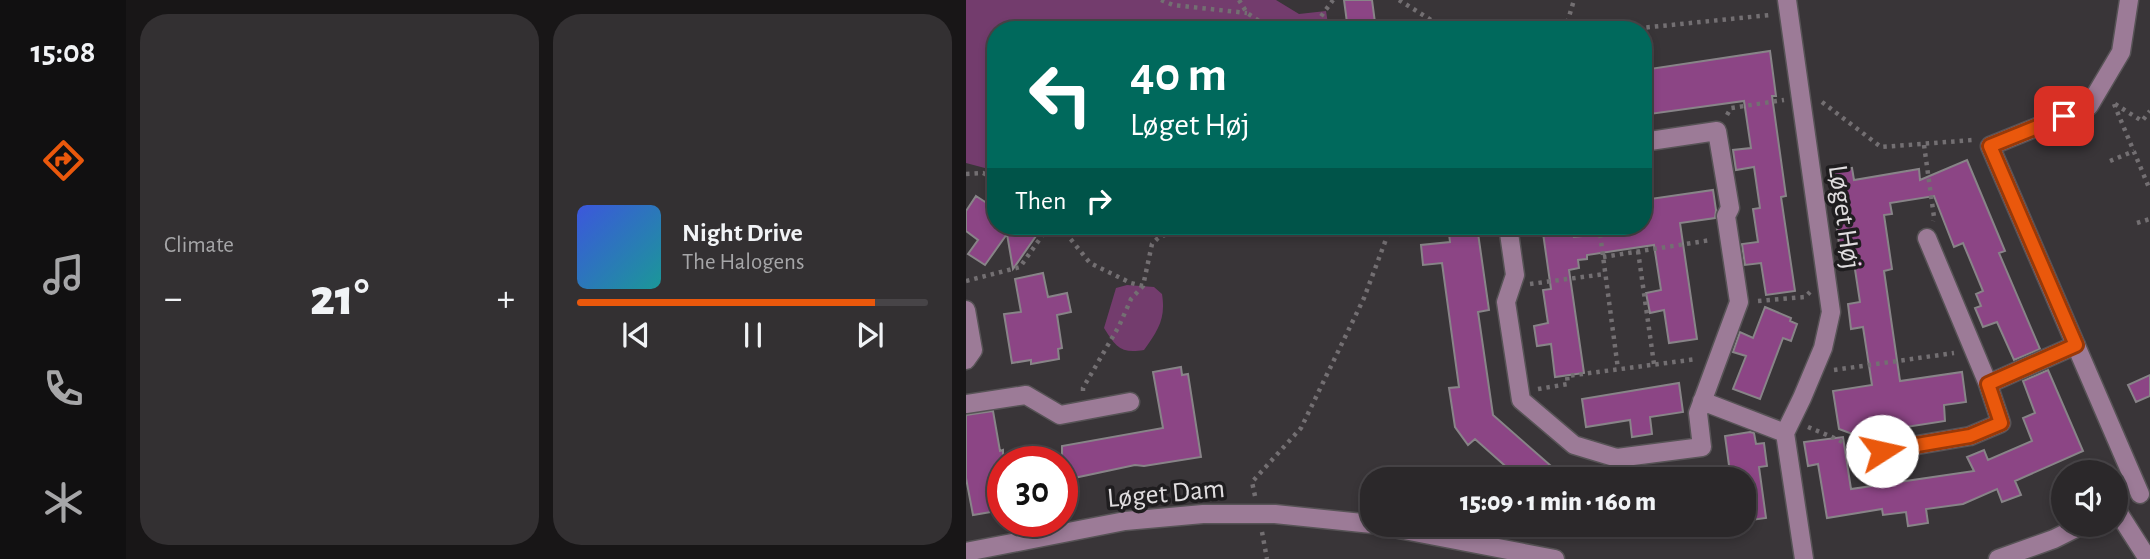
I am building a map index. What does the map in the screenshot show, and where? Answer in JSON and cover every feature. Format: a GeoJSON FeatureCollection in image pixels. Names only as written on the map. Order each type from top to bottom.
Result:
{"type":"FeatureCollection","features":[{"type":"Feature","properties":{"kind":"street"},"geometry":{"type":"LineString","coordinates":[[2128,502],[2145,491],[2076,345],[1990,146],[2089,106],[2121,52],[2129,0]]}},
{"type":"Feature","properties":{"kind":"street","name":"Løget Høj"},"geometry":{"type":"LineString","coordinates":[[1788,6],[1831,312],[1823,348],[1788,427]]}},
{"type":"Feature","properties":{"kind":"street"},"geometry":{"type":"LineString","coordinates":[[1509,235],[1515,275],[1506,302],[1521,400],[1574,445],[1617,458],[1702,447],[1698,413],[1739,302],[1726,216],[1730,208],[1717,131],[1652,141]]}},
{"type":"Feature","properties":{"kind":"street"},"geometry":{"type":"LineString","coordinates":[[1882,451],[1970,436],[2001,423],[1988,384],[1927,238]]}},
{"type":"Feature","properties":{"kind":"street"},"geometry":{"type":"LineString","coordinates":[[966,310],[973,350],[966,360]]}},
{"type":"Feature","properties":{"kind":"street"},"geometry":{"type":"LineString","coordinates":[[1988,384],[2076,345]]}},
{"type":"Feature","properties":{"kind":"street"},"geometry":{"type":"LineString","coordinates":[[966,404],[1026,395],[1060,415],[1130,402]]}},
{"type":"Feature","properties":{"kind":"street"},"geometry":{"type":"LineString","coordinates":[[1702,401],[1788,427],[1804,559]]}},
{"type":"Feature","properties":{"kind":"street","name":"Løget Dam"},"geometry":{"type":"LineString","coordinates":[[966,552],[1125,521],[1203,514],[1258,514],[1360,523]]}},
{"type":"Feature","properties":{"kind":"street"},"geometry":{"type":"LineString","coordinates":[[2128,528],[2148,559]]}},
{"type":"Feature","properties":{"kind":"street"},"geometry":{"type":"LineString","coordinates":[[1440,537],[1555,559]]}},
{"type":"Feature","properties":{"kind":"street"},"geometry":{"type":"LineString","coordinates":[[1998,559],[2056,537]]}},
{"type":"Feature","properties":{"kind":"path"},"geometry":{"type":"LineString","coordinates":[[1161,0],[1173,5],[1247,13]]}},
{"type":"Feature","properties":{"kind":"path"},"geometry":{"type":"LineString","coordinates":[[1239,0],[1247,13],[1259,21]]}},
{"type":"Feature","properties":{"kind":"path"},"geometry":{"type":"LineString","coordinates":[[1317,21],[1332,0]]}},
{"type":"Feature","properties":{"kind":"path"},"geometry":{"type":"LineString","coordinates":[[1399,0],[1433,21]]}},
{"type":"Feature","properties":{"kind":"path"},"geometry":{"type":"LineString","coordinates":[[1568,21],[1574,0]]}},
{"type":"Feature","properties":{"kind":"path"},"geometry":{"type":"LineString","coordinates":[[1652,25],[1788,6]]}},
{"type":"Feature","properties":{"kind":"path"},"geometry":{"type":"LineString","coordinates":[[1717,131],[1731,108],[1816,97],[1881,147],[1976,140]]}},
{"type":"Feature","properties":{"kind":"path"},"geometry":{"type":"LineString","coordinates":[[2150,111],[2142,121],[2114,104],[2150,190]]}},
{"type":"Feature","properties":{"kind":"path"},"geometry":{"type":"LineString","coordinates":[[1924,145],[1934,217],[1927,238]]}},
{"type":"Feature","properties":{"kind":"path"},"geometry":{"type":"LineString","coordinates":[[2110,162],[2134,151]]}},
{"type":"Feature","properties":{"kind":"path"},"geometry":{"type":"LineString","coordinates":[[966,174],[987,175]]}},
{"type":"Feature","properties":{"kind":"path"},"geometry":{"type":"LineString","coordinates":[[2137,223],[2150,219]]}},
{"type":"Feature","properties":{"kind":"path"},"geometry":{"type":"LineString","coordinates":[[966,281],[1020,267],[1043,235]]}},
{"type":"Feature","properties":{"kind":"path"},"geometry":{"type":"LineString","coordinates":[[1067,235],[1090,263],[1143,286]]}},
{"type":"Feature","properties":{"kind":"path"},"geometry":{"type":"LineString","coordinates":[[1086,410],[1083,388],[1119,326],[1131,299],[1143,286],[1152,244],[1164,235]]}},
{"type":"Feature","properties":{"kind":"path"},"geometry":{"type":"LineString","coordinates":[[1267,559],[1252,482],[1301,428],[1364,298],[1388,235]]}},
{"type":"Feature","properties":{"kind":"path"},"geometry":{"type":"LineString","coordinates":[[1600,235],[1618,369]]}},
{"type":"Feature","properties":{"kind":"path"},"geometry":{"type":"LineString","coordinates":[[1603,257],[1729,237]]}},
{"type":"Feature","properties":{"kind":"path"},"geometry":{"type":"LineString","coordinates":[[1638,251],[1654,364]]}},
{"type":"Feature","properties":{"kind":"path"},"geometry":{"type":"LineString","coordinates":[[1511,286],[1605,274]]}},
{"type":"Feature","properties":{"kind":"path"},"geometry":{"type":"LineString","coordinates":[[1739,302],[1805,297],[1826,277]]}},
{"type":"Feature","properties":{"kind":"path"},"geometry":{"type":"LineString","coordinates":[[1812,373],[1974,350]]}},
{"type":"Feature","properties":{"kind":"path"},"geometry":{"type":"LineString","coordinates":[[1520,391],[1568,384],[1567,376],[1718,356]]}},
{"type":"Feature","properties":{"kind":"path"},"geometry":{"type":"LineString","coordinates":[[1788,427],[1839,440],[1863,454],[1882,451]]}},
{"type":"Feature","properties":{"kind":"shaded area"},"geometry":{"type":"Polygon","coordinates":[[[966,0],[1276,0],[1299,14],[1326,11],[1328,21],[987,21],[987,169],[966,163],[966,0]]]}},
{"type":"Feature","properties":{"kind":"shaded area"},"geometry":{"type":"Polygon","coordinates":[[[1127,285],[1154,287],[1162,294],[1160,324],[1144,350],[1130,351],[1120,348],[1104,328],[1116,288],[1127,285]]]}},
{"type":"Feature","properties":{"kind":"building"},"geometry":{"type":"Polygon","coordinates":[[[1344,0],[1372,0],[1375,21],[1347,21],[1344,0]]]}},
{"type":"Feature","properties":{"kind":"building"},"geometry":{"type":"Polygon","coordinates":[[[1770,51],[1776,96],[1772,96],[1786,196],[1781,197],[1795,291],[1766,295],[1761,263],[1745,265],[1742,244],[1758,242],[1753,209],[1760,208],[1754,167],[1736,170],[1733,150],[1751,148],[1744,101],[1652,114],[1652,69],[1770,51]]]}},
{"type":"Feature","properties":{"kind":"building"},"geometry":{"type":"Polygon","coordinates":[[[1967,160],[2005,251],[1999,253],[2040,349],[2014,360],[1997,322],[1983,327],[1975,308],[1981,306],[1976,294],[1983,291],[1963,243],[1954,247],[1934,196],[1890,203],[1892,214],[1884,215],[1892,269],[1884,271],[1900,381],[1962,372],[1966,402],[1944,405],[1945,421],[1855,435],[1839,429],[1833,391],[1872,385],[1863,327],[1851,329],[1848,304],[1860,302],[1852,250],[1840,251],[1832,171],[1852,168],[1854,180],[1919,169],[1920,180],[1967,160]]]}},
{"type":"Feature","properties":{"kind":"building"},"geometry":{"type":"Polygon","coordinates":[[[1713,190],[1715,218],[1680,223],[1697,339],[1669,343],[1664,310],[1650,313],[1646,293],[1661,290],[1654,245],[1587,255],[1587,259],[1578,260],[1579,268],[1569,270],[1584,373],[1555,377],[1551,344],[1537,346],[1534,326],[1548,323],[1543,290],[1551,289],[1543,235],[1652,235],[1652,199],[1713,190]]]}},
{"type":"Feature","properties":{"kind":"building"},"geometry":{"type":"Polygon","coordinates":[[[976,196],[987,203],[987,235],[1006,235],[985,265],[968,254],[978,240],[966,231],[966,211],[976,196]]]}},
{"type":"Feature","properties":{"kind":"building"},"geometry":{"type":"Polygon","coordinates":[[[1007,235],[1034,235],[1036,236],[1013,269],[1007,235]]]}},
{"type":"Feature","properties":{"kind":"building"},"geometry":{"type":"Polygon","coordinates":[[[1449,235],[1478,235],[1489,310],[1478,312],[1493,415],[1552,467],[1506,467],[1475,439],[1468,445],[1455,427],[1449,388],[1459,387],[1442,263],[1423,265],[1421,245],[1450,242],[1449,235]]]}},
{"type":"Feature","properties":{"kind":"building"},"geometry":{"type":"Polygon","coordinates":[[[1043,273],[1048,297],[1067,293],[1071,312],[1057,315],[1062,348],[1058,349],[1059,359],[1031,364],[1031,360],[1012,363],[1004,314],[1021,312],[1015,279],[1043,273]]]}},
{"type":"Feature","properties":{"kind":"building"},"geometry":{"type":"Polygon","coordinates":[[[1765,307],[1791,318],[1790,321],[1797,324],[1791,341],[1783,338],[1760,399],[1733,389],[1746,356],[1733,352],[1740,332],[1753,338],[1765,307]]]}},
{"type":"Feature","properties":{"kind":"building"},"geometry":{"type":"Polygon","coordinates":[[[1181,367],[1182,375],[1188,374],[1201,457],[1135,465],[1078,477],[1078,446],[1062,446],[1163,428],[1153,372],[1181,367]]]}},
{"type":"Feature","properties":{"kind":"building"},"geometry":{"type":"Polygon","coordinates":[[[2048,370],[2083,451],[2063,460],[2051,460],[2051,465],[2015,481],[2021,495],[2002,502],[1997,489],[1963,504],[1926,509],[1928,523],[1908,526],[1906,512],[1883,515],[1882,509],[1827,518],[1818,464],[1808,466],[1804,442],[1843,437],[1851,489],[1974,471],[1967,457],[1984,450],[1988,460],[2032,441],[2023,418],[2035,413],[2023,381],[2048,370]]]}},
{"type":"Feature","properties":{"kind":"building"},"geometry":{"type":"Polygon","coordinates":[[[2150,375],[2150,396],[2136,402],[2128,385],[2150,375]]]}},
{"type":"Feature","properties":{"kind":"building"},"geometry":{"type":"Polygon","coordinates":[[[1679,383],[1683,412],[1650,417],[1652,434],[1632,437],[1630,420],[1586,427],[1582,399],[1679,383]]]}},
{"type":"Feature","properties":{"kind":"building"},"geometry":{"type":"Polygon","coordinates":[[[993,411],[999,446],[987,446],[987,513],[973,515],[966,478],[966,415],[993,411]]]}},
{"type":"Feature","properties":{"kind":"building"},"geometry":{"type":"Polygon","coordinates":[[[1750,432],[1754,433],[1756,444],[1764,443],[1767,466],[1759,467],[1766,518],[1756,519],[1756,467],[1729,467],[1725,436],[1750,432]]]}},
{"type":"Feature","properties":{"kind":"route"},"geometry":{"type":"LineString","coordinates":[[1882,451],[1970,436],[2001,423],[1988,384],[2076,345],[1990,146],[2064,116]]}}]}
